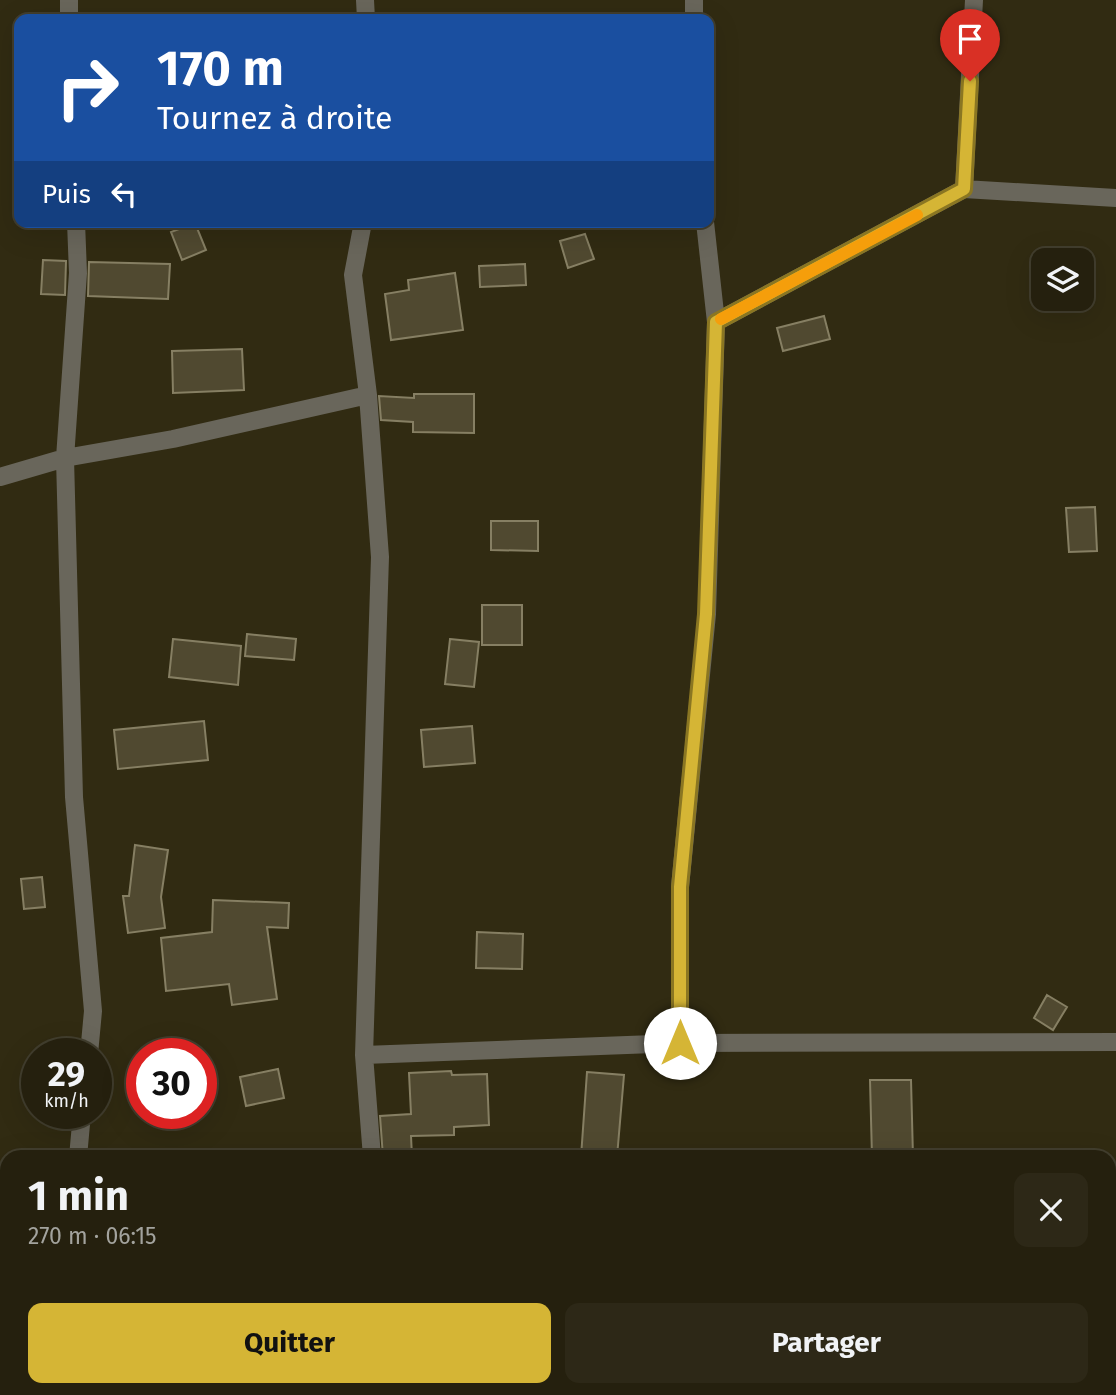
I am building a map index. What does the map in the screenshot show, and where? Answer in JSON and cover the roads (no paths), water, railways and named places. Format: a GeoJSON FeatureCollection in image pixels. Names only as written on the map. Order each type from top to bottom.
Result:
{"type":"FeatureCollection","features":[{"type":"Feature","properties":{"kind":"street"},"geometry":{"type":"LineString","coordinates":[[964,189],[974,0]]}},
{"type":"Feature","properties":{"kind":"street"},"geometry":{"type":"LineString","coordinates":[[716,322],[964,189],[1116,198]]}},
{"type":"Feature","properties":{"kind":"street"},"geometry":{"type":"LineString","coordinates":[[76,228],[78,273],[65,458],[74,797],[93,1011],[90,1038]]}},
{"type":"Feature","properties":{"kind":"street"},"geometry":{"type":"LineString","coordinates":[[362,228],[353,275],[368,394],[380,557],[365,1055],[372,1150]]}},
{"type":"Feature","properties":{"kind":"street"},"geometry":{"type":"LineString","coordinates":[[680,1043],[680,887],[706,614],[716,322],[706,228]]}},
{"type":"Feature","properties":{"kind":"street"},"geometry":{"type":"LineString","coordinates":[[0,477],[65,458],[173,439],[368,394]]}},
{"type":"Feature","properties":{"kind":"street"},"geometry":{"type":"LineString","coordinates":[[365,1055],[680,1043],[1116,1042]]}},
{"type":"Feature","properties":{"kind":"street"},"geometry":{"type":"LineString","coordinates":[[79,1150],[81,1129]]}}]}
